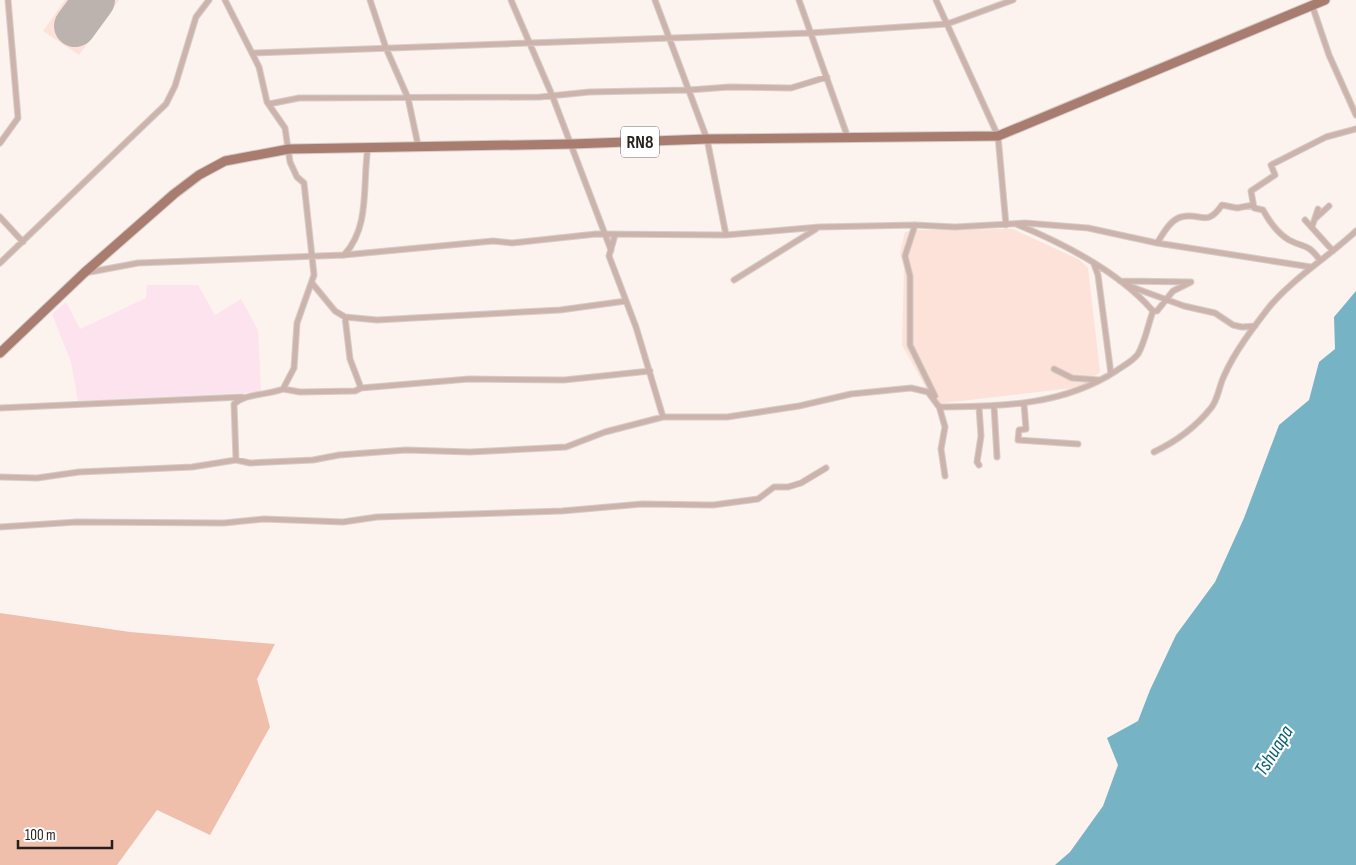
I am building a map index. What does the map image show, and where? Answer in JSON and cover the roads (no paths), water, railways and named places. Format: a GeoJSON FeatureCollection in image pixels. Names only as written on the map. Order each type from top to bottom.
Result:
{"type":"FeatureCollection","features":[{"type":"Feature","properties":{"kind":"main road","name":"RN8"},"geometry":{"type":"LineString","coordinates":[[0,353],[84,273],[198,175],[225,161],[289,149],[418,145],[572,144],[707,139],[998,136],[1325,0]]}},
{"type":"Feature","properties":{"kind":"street"},"geometry":{"type":"LineString","coordinates":[[0,143],[18,118],[8,0]]}},
{"type":"Feature","properties":{"kind":"street"},"geometry":{"type":"LineString","coordinates":[[0,263],[166,104],[176,86],[196,17],[209,0]]}},
{"type":"Feature","properties":{"kind":"street"},"geometry":{"type":"LineString","coordinates":[[225,0],[258,67],[269,104],[286,128],[290,162],[297,177],[304,183],[314,257],[314,275],[298,324],[294,368],[283,389]]}},
{"type":"Feature","properties":{"kind":"street"},"geometry":{"type":"LineString","coordinates":[[370,0],[386,48],[408,98],[418,145]]}},
{"type":"Feature","properties":{"kind":"street"},"geometry":{"type":"LineString","coordinates":[[511,0],[552,95],[562,126],[572,144],[611,250]]}},
{"type":"Feature","properties":{"kind":"street"},"geometry":{"type":"LineString","coordinates":[[655,0],[707,139],[726,235]]}},
{"type":"Feature","properties":{"kind":"street"},"geometry":{"type":"LineString","coordinates":[[799,0],[848,138]]}},
{"type":"Feature","properties":{"kind":"street"},"geometry":{"type":"LineString","coordinates":[[936,0],[998,136],[1006,225]]}},
{"type":"Feature","properties":{"kind":"street"},"geometry":{"type":"LineString","coordinates":[[252,53],[810,33],[947,24],[1013,0]]}},
{"type":"Feature","properties":{"kind":"street"},"geometry":{"type":"LineString","coordinates":[[1312,6],[1329,56],[1356,115]]}},
{"type":"Feature","properties":{"kind":"street"},"geometry":{"type":"LineString","coordinates":[[269,104],[299,98],[552,95],[729,87],[791,88],[827,78]]}},
{"type":"Feature","properties":{"kind":"street"},"geometry":{"type":"LineString","coordinates":[[1320,260],[1310,246],[1287,239],[1270,223],[1263,210],[1254,208],[1252,191],[1275,175],[1271,165],[1326,137],[1356,129]]}},
{"type":"Feature","properties":{"kind":"street"},"geometry":{"type":"LineString","coordinates":[[344,255],[351,247],[359,231],[364,212],[368,147]]}},
{"type":"Feature","properties":{"kind":"street"},"geometry":{"type":"LineString","coordinates":[[1157,243],[1171,223],[1181,217],[1209,219],[1216,215],[1222,205],[1238,208],[1253,205]]}},
{"type":"Feature","properties":{"kind":"street"},"geometry":{"type":"LineString","coordinates":[[1316,218],[1329,206]]}},
{"type":"Feature","properties":{"kind":"street"},"geometry":{"type":"LineString","coordinates":[[1312,227],[1318,209]]}},
{"type":"Feature","properties":{"kind":"street"},"geometry":{"type":"LineString","coordinates":[[0,217],[22,242]]}},
{"type":"Feature","properties":{"kind":"street"},"geometry":{"type":"LineString","coordinates":[[1305,220],[1333,251]]}},
{"type":"Feature","properties":{"kind":"street"},"geometry":{"type":"LineString","coordinates":[[1016,224],[1050,238],[1094,264],[1140,296],[1153,311]]}},
{"type":"Feature","properties":{"kind":"street"},"geometry":{"type":"LineString","coordinates":[[84,273],[138,263],[314,257],[493,241],[512,243],[604,234],[726,235],[819,227],[915,225],[955,227],[1016,224],[1088,228],[1157,243],[1311,267]]}},
{"type":"Feature","properties":{"kind":"street"},"geometry":{"type":"LineString","coordinates":[[915,225],[905,256],[910,276],[910,345],[940,407],[946,427],[941,449],[945,476]]}},
{"type":"Feature","properties":{"kind":"street"},"geometry":{"type":"LineString","coordinates":[[734,280],[819,227]]}},
{"type":"Feature","properties":{"kind":"street"},"geometry":{"type":"LineString","coordinates":[[1154,452],[1177,441],[1212,406],[1224,375],[1255,326],[1271,305],[1311,267],[1356,231]]}},
{"type":"Feature","properties":{"kind":"street"},"geometry":{"type":"LineString","coordinates":[[615,235],[610,256],[650,371],[662,417]]}},
{"type":"Feature","properties":{"kind":"street"},"geometry":{"type":"LineString","coordinates":[[1094,264],[1098,275],[1111,374]]}},
{"type":"Feature","properties":{"kind":"street"},"geometry":{"type":"LineString","coordinates":[[1122,283],[1191,282],[1172,291],[1157,311],[1153,311]]}},
{"type":"Feature","properties":{"kind":"street"},"geometry":{"type":"LineString","coordinates":[[312,283],[335,312],[345,317],[377,320],[560,310],[626,301]]}},
{"type":"Feature","properties":{"kind":"street"},"geometry":{"type":"LineString","coordinates":[[1122,283],[1184,306],[1215,314],[1232,325],[1242,327],[1255,326]]}},
{"type":"Feature","properties":{"kind":"street"},"geometry":{"type":"LineString","coordinates":[[940,407],[1024,404],[1054,398],[1100,380],[1137,355],[1153,311]]}},
{"type":"Feature","properties":{"kind":"street"},"geometry":{"type":"LineString","coordinates":[[345,317],[350,359],[361,388]]}},
{"type":"Feature","properties":{"kind":"street"},"geometry":{"type":"LineString","coordinates":[[1054,369],[1072,378],[1100,380]]}},
{"type":"Feature","properties":{"kind":"street"},"geometry":{"type":"LineString","coordinates":[[0,408],[242,397],[267,395],[283,389],[300,392],[355,391],[361,388],[435,380],[564,380],[650,371]]}},
{"type":"Feature","properties":{"kind":"street"},"geometry":{"type":"LineString","coordinates":[[0,477],[38,478],[79,472],[192,467],[236,460],[250,463],[271,462],[415,450],[470,452],[566,447],[605,432],[662,417],[727,417],[799,406],[851,394],[911,388],[928,392],[940,407]]}},
{"type":"Feature","properties":{"kind":"street"},"geometry":{"type":"LineString","coordinates":[[236,460],[234,404],[242,397]]}},
{"type":"Feature","properties":{"kind":"street"},"geometry":{"type":"LineString","coordinates":[[1024,404],[1026,429],[1018,430],[1018,440],[1078,444]]}},
{"type":"Feature","properties":{"kind":"street"},"geometry":{"type":"LineString","coordinates":[[994,406],[998,457]]}},
{"type":"Feature","properties":{"kind":"street"},"geometry":{"type":"LineString","coordinates":[[979,407],[981,436],[977,462],[979,466]]}},
{"type":"Feature","properties":{"kind":"street"},"geometry":{"type":"LineString","coordinates":[[0,527],[77,522],[224,523],[264,519],[343,522],[377,518],[562,511],[642,504],[713,506],[758,499],[774,487],[795,485],[826,468]]}},
{"type":"Feature","properties":{"kind":"water","name":"Tshuapa"},"geometry":{"type":"Polygon","coordinates":[[[1356,291],[1356,865],[1055,865],[1070,852],[1103,806],[1118,765],[1107,738],[1138,721],[1150,690],[1176,635],[1215,582],[1244,518],[1279,425],[1309,400],[1319,362],[1335,349],[1334,317],[1356,291]]]}}]}
